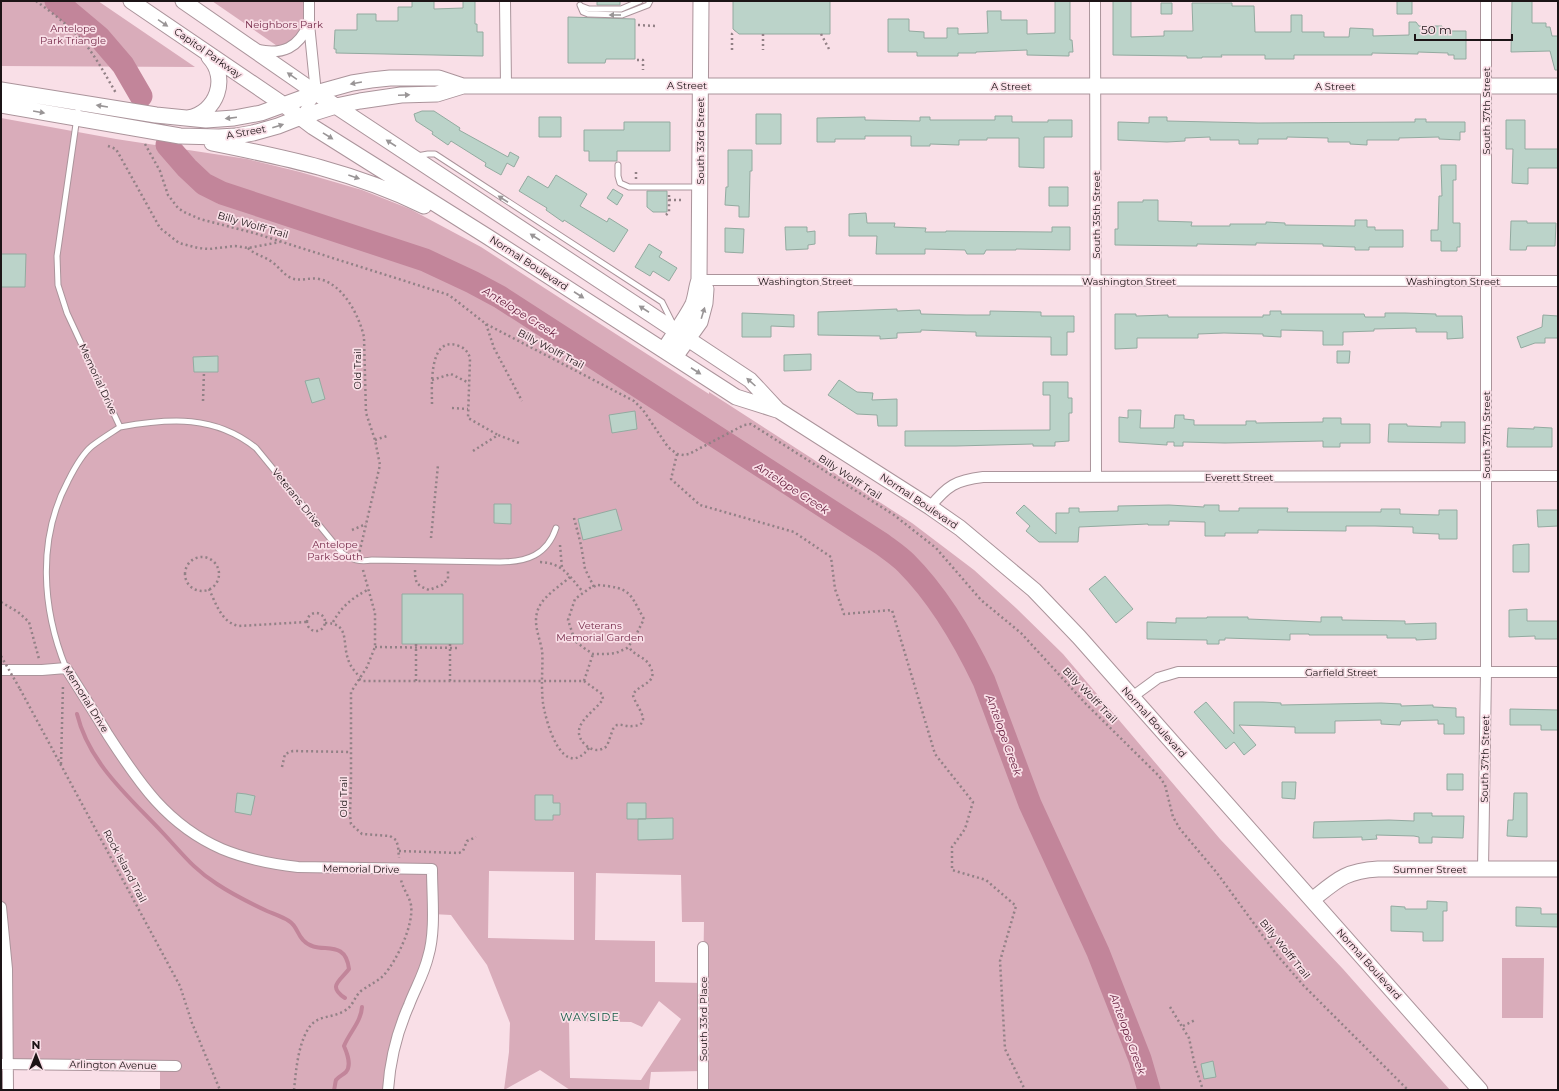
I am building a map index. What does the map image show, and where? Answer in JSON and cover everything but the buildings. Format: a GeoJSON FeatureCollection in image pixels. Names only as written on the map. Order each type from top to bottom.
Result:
{"type":"FeatureCollection","features":[{"type":"Feature","properties":{"kind":"main road","name":"Capitol Parkway"},"geometry":{"type":"LineString","coordinates":[[131,1],[284,105]]}},
{"type":"Feature","properties":{"kind":"main road"},"geometry":{"type":"LineString","coordinates":[[183,1],[336,106]]}},
{"type":"Feature","properties":{"kind":"main road","name":"South 33rd Street"},"geometry":{"type":"LineString","coordinates":[[669,353],[682,334],[700,322],[706,303],[706,289],[699,280],[701,1]]}},
{"type":"Feature","properties":{"kind":"main road"},"geometry":{"type":"LineString","coordinates":[[184,118],[198,115],[203,112],[213,103],[218,90],[220,77],[218,71],[212,60],[203,50]]}},
{"type":"Feature","properties":{"kind":"main road","name":"A Street"},"geometry":{"type":"LineString","coordinates":[[1,90],[156,115],[206,120],[234,118],[261,113],[316,93],[352,83],[390,78],[439,78],[464,86]]}},
{"type":"Feature","properties":{"kind":"main road","name":"A Street"},"geometry":{"type":"LineString","coordinates":[[1,105],[180,136],[236,136],[278,126],[336,106],[378,98],[437,94],[464,86],[1558,86]]}},
{"type":"Feature","properties":{"kind":"main road","name":"Normal Boulevard"},"geometry":{"type":"LineString","coordinates":[[284,105],[320,131],[488,236],[736,397],[778,410]]}},
{"type":"Feature","properties":{"kind":"main road","name":"Normal Boulevard"},"geometry":{"type":"LineString","coordinates":[[336,106],[750,380],[778,410],[930,507],[960,528],[1034,590],[1079,637],[1480,1090]]}},
{"type":"Feature","properties":{"kind":"main road"},"geometry":{"type":"LineString","coordinates":[[180,136],[297,161],[351,176],[415,201],[488,236]]}},
{"type":"Feature","properties":{"kind":"main road","name":"Sumner Street"},"geometry":{"type":"LineString","coordinates":[[1312,900],[1340,878],[1361,870],[1378,868],[1558,869]]}},
{"type":"Feature","properties":{"kind":"street"},"geometry":{"type":"LineString","coordinates":[[301,117],[316,93],[308,1]]}},
{"type":"Feature","properties":{"kind":"street"},"geometry":{"type":"LineString","coordinates":[[505,1],[506,86]]}},
{"type":"Feature","properties":{"kind":"street","name":"South 35th Street"},"geometry":{"type":"LineString","coordinates":[[1096,1],[1096,476]]}},
{"type":"Feature","properties":{"kind":"street","name":"South 37th Street"},"geometry":{"type":"LineString","coordinates":[[1483,868],[1486,672],[1486,1]]}},
{"type":"Feature","properties":{"kind":"street"},"geometry":{"type":"LineString","coordinates":[[254,50],[272,52],[286,49],[304,36],[309,24]]}},
{"type":"Feature","properties":{"kind":"street","name":"Washington Street"},"geometry":{"type":"LineString","coordinates":[[699,280],[1558,281]]}},
{"type":"Feature","properties":{"kind":"street","name":"Everett Street"},"geometry":{"type":"LineString","coordinates":[[930,507],[942,493],[955,483],[973,478],[1096,476],[1558,476]]}},
{"type":"Feature","properties":{"kind":"street"},"geometry":{"type":"LineString","coordinates":[[1,670],[42,670],[66,668]]}},
{"type":"Feature","properties":{"kind":"street","name":"Memorial Drive"},"geometry":{"type":"LineString","coordinates":[[66,668],[148,794],[166,812],[201,838],[241,856],[277,864],[311,868],[432,869],[431,936],[429,955],[426,967],[403,1019],[396,1041],[390,1069],[388,1090]]}},
{"type":"Feature","properties":{"kind":"street","name":"Garfield Street"},"geometry":{"type":"LineString","coordinates":[[1132,697],[1158,678],[1178,672],[1558,672]]}},
{"type":"Feature","properties":{"kind":"street"},"geometry":{"type":"LineString","coordinates":[[1,907],[7,969],[5,1064],[8,1090]]}},
{"type":"Feature","properties":{"kind":"street","name":"South 33rd Place"},"geometry":{"type":"LineString","coordinates":[[703,947],[703,1090]]}},
{"type":"Feature","properties":{"kind":"street","name":"Arlington Avenue"},"geometry":{"type":"LineString","coordinates":[[5,1064],[176,1066]]}},
{"type":"Feature","properties":{"kind":"lane"},"geometry":{"type":"LineString","coordinates":[[640,1],[621,9],[590,10],[580,5],[583,12],[588,14],[622,15],[648,4],[650,1]]}},
{"type":"Feature","properties":{"kind":"lane","name":"Memorial Drive"},"geometry":{"type":"LineString","coordinates":[[66,668],[61,657],[50,613],[46,583],[46,564],[49,539],[63,490],[74,469],[91,446],[120,427],[67,313],[62,301],[57,278],[58,241],[79,102]]}},
{"type":"Feature","properties":{"kind":"lane"},"geometry":{"type":"LineString","coordinates":[[618,165],[618,176],[620,183],[629,187],[700,187]]}},
{"type":"Feature","properties":{"kind":"lane","name":"Veterans Drive"},"geometry":{"type":"LineString","coordinates":[[120,427],[147,422],[195,422],[213,425],[229,430],[240,436],[256,448],[342,554],[352,560],[361,562],[372,560],[500,562],[520,560],[531,558],[540,553],[553,538],[556,528]]}},
{"type":"Feature","properties":{"kind":"path"},"geometry":{"type":"LineString","coordinates":[[36,1],[62,22],[85,44],[116,93]]}},
{"type":"Feature","properties":{"kind":"path"},"geometry":{"type":"LineString","coordinates":[[638,25],[656,26]]}},
{"type":"Feature","properties":{"kind":"path"},"geometry":{"type":"LineString","coordinates":[[732,50],[732,34],[735,32]]}},
{"type":"Feature","properties":{"kind":"path"},"geometry":{"type":"LineString","coordinates":[[763,34],[764,50]]}},
{"type":"Feature","properties":{"kind":"path"},"geometry":{"type":"LineString","coordinates":[[821,34],[828,49]]}},
{"type":"Feature","properties":{"kind":"path"},"geometry":{"type":"LineString","coordinates":[[638,60],[643,60],[643,70]]}},
{"type":"Feature","properties":{"kind":"path","name":"Billy Wolff Trail"},"geometry":{"type":"LineString","coordinates":[[144,143],[160,171],[168,195],[178,208],[200,219],[297,246],[449,295],[486,324],[634,401],[643,410],[668,447],[677,454],[689,454],[744,425],[751,424],[894,515],[936,548],[981,600],[1021,633],[1086,704],[1159,776],[1165,786],[1174,817],[1180,829],[1217,873],[1277,955],[1408,1090]]}},
{"type":"Feature","properties":{"kind":"path"},"geometry":{"type":"LineString","coordinates":[[108,146],[116,149],[154,220],[160,228],[173,239],[185,245],[198,248],[235,246],[248,248],[280,242]]}},
{"type":"Feature","properties":{"kind":"path"},"geometry":{"type":"LineString","coordinates":[[636,171],[636,182]]}},
{"type":"Feature","properties":{"kind":"path"},"geometry":{"type":"LineString","coordinates":[[666,214],[669,212],[669,192]]}},
{"type":"Feature","properties":{"kind":"path"},"geometry":{"type":"LineString","coordinates":[[668,200],[684,200]]}},
{"type":"Feature","properties":{"kind":"path","name":"Old Trail"},"geometry":{"type":"LineString","coordinates":[[248,248],[254,253],[273,263],[284,274],[292,278],[299,280],[319,279],[329,283],[349,301],[362,326],[364,337],[366,413],[375,440],[380,465],[359,554]]}},
{"type":"Feature","properties":{"kind":"path"},"geometry":{"type":"LineString","coordinates":[[486,324],[494,348],[522,401]]}},
{"type":"Feature","properties":{"kind":"path"},"geometry":{"type":"LineString","coordinates":[[432,404],[432,380],[437,355],[441,349],[450,344],[463,348],[469,354],[468,418],[498,435],[519,443]]}},
{"type":"Feature","properties":{"kind":"path"},"geometry":{"type":"LineString","coordinates":[[203,401],[204,372]]}},
{"type":"Feature","properties":{"kind":"path"},"geometry":{"type":"LineString","coordinates":[[432,380],[452,374],[469,383]]}},
{"type":"Feature","properties":{"kind":"path"},"geometry":{"type":"LineString","coordinates":[[452,408],[468,409]]}},
{"type":"Feature","properties":{"kind":"path"},"geometry":{"type":"LineString","coordinates":[[473,452],[498,435]]}},
{"type":"Feature","properties":{"kind":"path"},"geometry":{"type":"LineString","coordinates":[[375,440],[387,436]]}},
{"type":"Feature","properties":{"kind":"path"},"geometry":{"type":"LineString","coordinates":[[677,454],[671,479],[700,505],[794,532],[831,557],[835,589],[844,614],[892,610],[935,754],[973,802],[965,829],[952,847],[952,870],[986,880],[1016,906],[1000,961],[1003,1025],[1005,1049],[1025,1090]]}},
{"type":"Feature","properties":{"kind":"path"},"geometry":{"type":"LineString","coordinates":[[431,538],[438,465]]}},
{"type":"Feature","properties":{"kind":"path"},"geometry":{"type":"LineString","coordinates":[[574,518],[585,569],[594,587]]}},
{"type":"Feature","properties":{"kind":"path"},"geometry":{"type":"LineString","coordinates":[[352,530],[366,524]]}},
{"type":"Feature","properties":{"kind":"path"},"geometry":{"type":"LineString","coordinates":[[560,545],[563,568]]}},
{"type":"Feature","properties":{"kind":"path"},"geometry":{"type":"LineString","coordinates":[[197,557],[208,558],[217,565],[219,576],[214,586],[209,590],[198,590],[193,588],[186,580],[185,574],[188,564],[197,557]]}},
{"type":"Feature","properties":{"kind":"path"},"geometry":{"type":"LineString","coordinates":[[539,562],[555,564],[563,568],[583,592]]}},
{"type":"Feature","properties":{"kind":"path"},"geometry":{"type":"LineString","coordinates":[[415,570],[415,579],[419,586],[429,592],[442,585],[448,579],[448,569]]}},
{"type":"Feature","properties":{"kind":"path","name":"Old Trail"},"geometry":{"type":"LineString","coordinates":[[363,570],[375,613],[375,648],[367,667],[351,692],[350,699],[351,824],[362,834],[390,836],[396,840],[399,851]]}},
{"type":"Feature","properties":{"kind":"path"},"geometry":{"type":"LineString","coordinates":[[570,577],[546,597],[536,616],[536,627],[542,650],[543,702],[545,713],[560,751],[570,758],[575,759],[583,756],[589,748]]}},
{"type":"Feature","properties":{"kind":"path"},"geometry":{"type":"LineString","coordinates":[[598,585],[620,588],[630,593],[644,619],[629,647],[616,653],[593,654],[575,641],[568,620],[575,598],[594,587],[598,585]]}},
{"type":"Feature","properties":{"kind":"path"},"geometry":{"type":"LineString","coordinates":[[332,623],[344,605],[360,593],[369,589]]}},
{"type":"Feature","properties":{"kind":"path"},"geometry":{"type":"LineString","coordinates":[[209,590],[224,618],[232,625],[239,626],[306,622]]}},
{"type":"Feature","properties":{"kind":"path"},"geometry":{"type":"LineString","coordinates":[[1,602],[18,612],[29,622],[42,670]]}},
{"type":"Feature","properties":{"kind":"path"},"geometry":{"type":"LineString","coordinates":[[306,622],[310,615],[316,613],[323,617],[325,623]]}},
{"type":"Feature","properties":{"kind":"path"},"geometry":{"type":"LineString","coordinates":[[306,622],[309,628],[314,631],[320,630],[325,623]]}},
{"type":"Feature","properties":{"kind":"path"},"geometry":{"type":"LineString","coordinates":[[325,623],[332,623],[339,626],[342,631],[348,661],[363,681],[584,681],[600,692],[603,696],[602,701],[585,718],[580,727],[580,738],[589,748],[600,750],[607,746],[613,729],[617,725],[634,726],[641,723],[643,720],[642,713],[633,695],[636,690],[649,682],[652,677],[652,670],[646,660],[634,653],[629,647]]}},
{"type":"Feature","properties":{"kind":"path"},"geometry":{"type":"LineString","coordinates":[[450,644],[450,681]]}},
{"type":"Feature","properties":{"kind":"path"},"geometry":{"type":"LineString","coordinates":[[375,648],[416,646],[459,648]]}},
{"type":"Feature","properties":{"kind":"path"},"geometry":{"type":"LineString","coordinates":[[416,646],[416,681]]}},
{"type":"Feature","properties":{"kind":"path"},"geometry":{"type":"LineString","coordinates":[[584,681],[593,654]]}},
{"type":"Feature","properties":{"kind":"path","name":"Rock Island Trail"},"geometry":{"type":"LineString","coordinates":[[1,656],[136,902],[160,951],[180,986],[192,1023],[220,1090]]}},
{"type":"Feature","properties":{"kind":"path"},"geometry":{"type":"LineString","coordinates":[[61,764],[63,684],[66,668]]}},
{"type":"Feature","properties":{"kind":"path"},"geometry":{"type":"LineString","coordinates":[[282,767],[285,754],[293,751],[351,752]]}},
{"type":"Feature","properties":{"kind":"path"},"geometry":{"type":"LineString","coordinates":[[294,1090],[301,1046],[310,1026],[326,1016],[342,1012],[349,1008],[361,991],[377,981],[385,973],[404,940],[408,926],[410,904],[401,884],[399,851],[459,852],[463,851],[467,841],[476,837]]}},
{"type":"Feature","properties":{"kind":"path"},"geometry":{"type":"LineString","coordinates":[[1170,1007],[1189,1038],[1195,1066],[1203,1090]]}},
{"type":"Feature","properties":{"kind":"path"},"geometry":{"type":"LineString","coordinates":[[1183,1026],[1195,1020]]}},
{"type":"Feature","properties":{"kind":"green space","name":"Antelope Park Triangle"},"geometry":{"type":"Polygon","coordinates":[[[1,1],[98,1],[195,67],[1,66],[1,1]]]}},
{"type":"Feature","properties":{"kind":"green space","name":"Neighbors Park"},"geometry":{"type":"Polygon","coordinates":[[[212,1],[309,1],[309,24],[283,50],[212,1]]]}},
{"type":"Feature","properties":{"kind":"green space","name":"Antelope Park South"},"geometry":{"type":"Polygon","coordinates":[[[1,118],[116,139],[247,159],[300,172],[362,190],[410,209],[481,247],[912,523],[974,570],[1063,654],[1220,839],[1343,969],[1450,1090],[703,1090],[703,1071],[651,1072],[649,1090],[570,1090],[540,1070],[504,1090],[509,1052],[510,1023],[487,965],[451,915],[432,914],[431,941],[409,1003],[388,1090],[160,1090],[160,1066],[8,1064],[1,907],[1,118]],[[489,871],[488,938],[574,940],[574,872],[489,871]],[[596,873],[595,940],[655,941],[655,982],[703,983],[704,922],[682,922],[681,875],[596,873]],[[659,1001],[642,1027],[631,1022],[569,1021],[570,1078],[641,1080],[681,1019],[659,1001]]]}},
{"type":"Feature","properties":{"kind":"green space"},"geometry":{"type":"Polygon","coordinates":[[[1502,958],[1544,958],[1543,1018],[1502,1018],[1502,958]]]}},
{"type":"Feature","properties":{"kind":"waterway","name":"Antelope Creek"},"geometry":{"type":"LineString","coordinates":[[56,1],[99,37],[123,65],[141,96]]}},
{"type":"Feature","properties":{"kind":"waterway","name":"Antelope Creek"},"geometry":{"type":"LineString","coordinates":[[167,145],[187,168],[204,184],[222,193],[425,260],[500,297],[882,544],[906,563],[929,589],[950,619],[968,649],[984,681],[1030,804],[1098,952],[1140,1059],[1149,1090]]}},
{"type":"Feature","properties":{"kind":"waterway"},"geometry":{"type":"LineString","coordinates":[[77,714],[83,732],[91,748],[111,778],[194,866],[229,891],[254,905],[289,921],[294,925],[301,938],[309,945],[330,948],[342,953],[346,959],[349,969],[339,980],[336,987],[340,994],[345,998]]}},
{"type":"Feature","properties":{"kind":"waterway"},"geometry":{"type":"LineString","coordinates":[[334,1090],[336,1080],[348,1069],[348,1059],[344,1046],[357,1023],[362,1007]]}},
{"type":"Feature","properties":{"kind":"district","name":"WAYSIDE"},"geometry":{"type":"Point","coordinates":[590,1017]}},
{"type":"Feature","properties":{"kind":"park label","name":"Veterans Memorial Garden"},"geometry":{"type":"Point","coordinates":[600,630]}}]}
